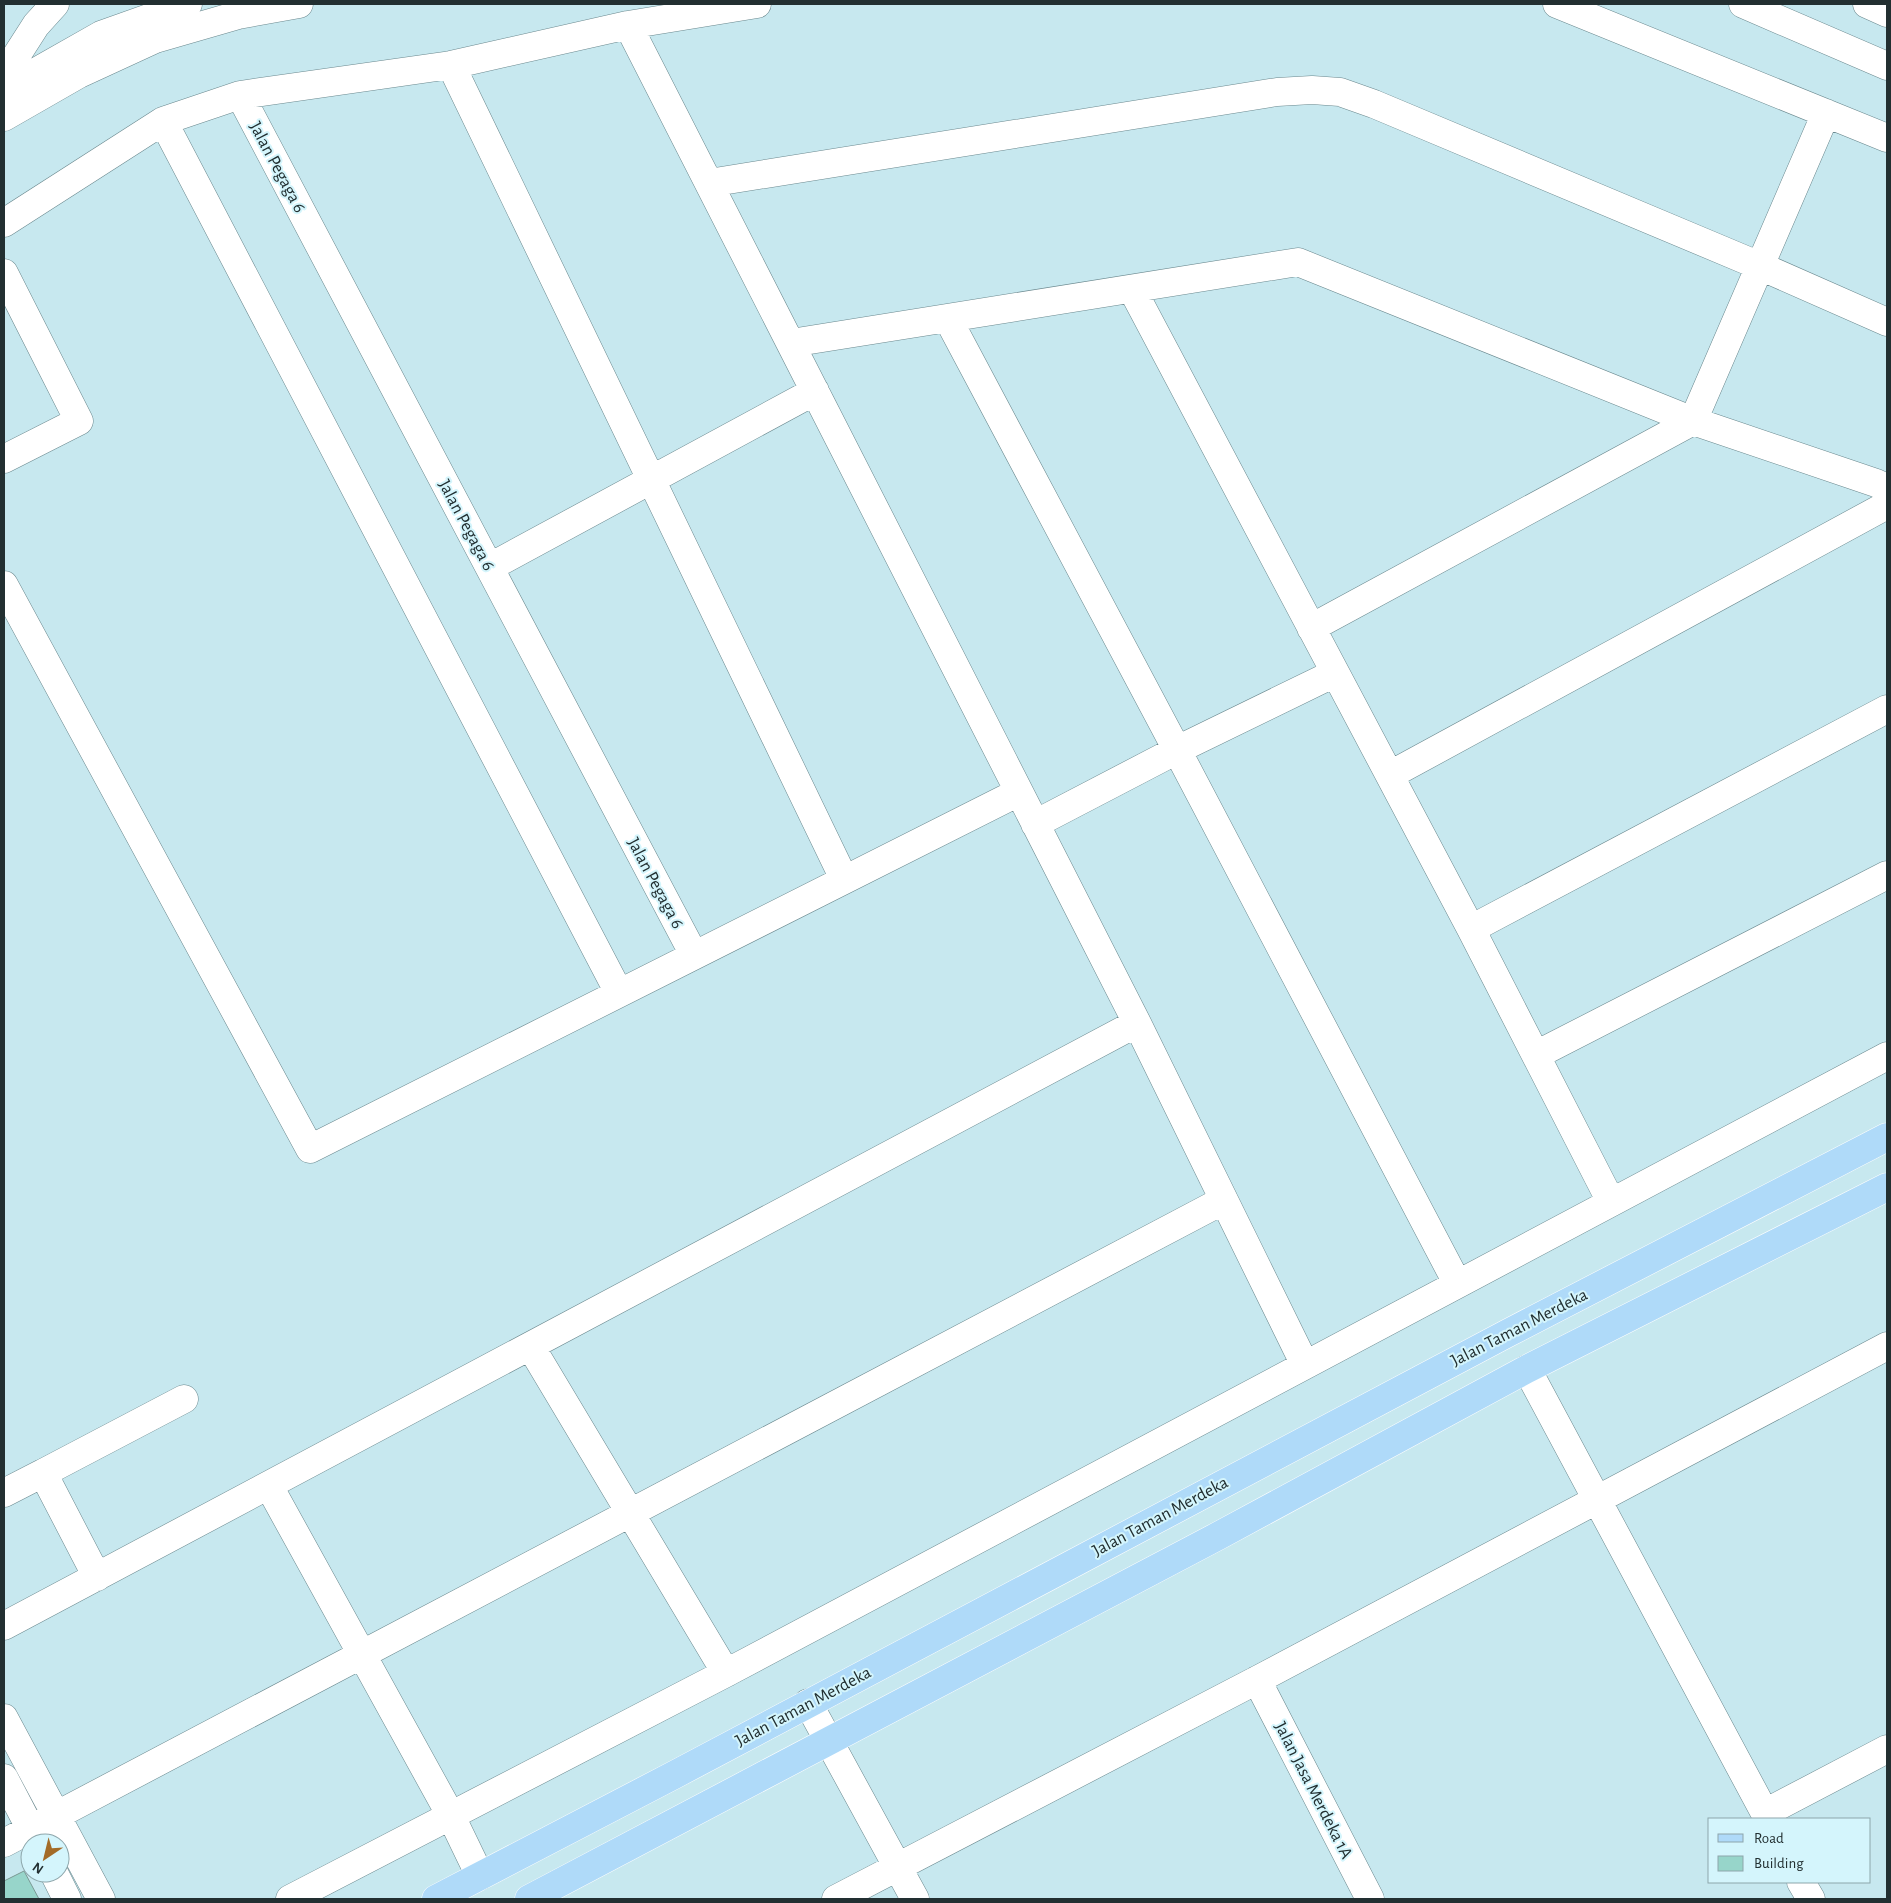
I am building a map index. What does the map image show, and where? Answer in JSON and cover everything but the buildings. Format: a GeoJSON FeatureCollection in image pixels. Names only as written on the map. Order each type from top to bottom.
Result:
{"type":"FeatureCollection","features":[{"type":"Feature","properties":{"kind":"main road","name":"Jalan Taman Merdeka"},"geometry":{"type":"LineString","coordinates":[[436,1899],[1499,1337],[1887,1137]]}},
{"type":"Feature","properties":{"kind":"main road"},"geometry":{"type":"LineString","coordinates":[[528,1899],[1209,1540],[1527,1368],[1887,1186]]}},
{"type":"Feature","properties":{"kind":"street"},"geometry":{"type":"LineString","coordinates":[[4,75],[36,25],[55,4]]}},
{"type":"Feature","properties":{"kind":"street"},"geometry":{"type":"LineString","coordinates":[[4,90],[101,35],[188,4]]}},
{"type":"Feature","properties":{"kind":"street"},"geometry":{"type":"LineString","coordinates":[[4,117],[79,74],[155,39],[238,15],[299,4]]}},
{"type":"Feature","properties":{"kind":"street"},"geometry":{"type":"LineString","coordinates":[[4,223],[163,121],[240,95],[451,64],[628,25],[757,4]]}},
{"type":"Feature","properties":{"kind":"street"},"geometry":{"type":"LineString","coordinates":[[1557,4],[1887,138]]}},
{"type":"Feature","properties":{"kind":"street"},"geometry":{"type":"LineString","coordinates":[[1743,4],[1887,66]]}},
{"type":"Feature","properties":{"kind":"street"},"geometry":{"type":"LineString","coordinates":[[1867,4],[1887,13]]}},
{"type":"Feature","properties":{"kind":"street"},"geometry":{"type":"LineString","coordinates":[[628,25],[1137,1023],[1305,1365]]}},
{"type":"Feature","properties":{"kind":"street"},"geometry":{"type":"LineString","coordinates":[[451,64],[844,880]]}},
{"type":"Feature","properties":{"kind":"street"},"geometry":{"type":"LineString","coordinates":[[709,183],[1276,92],[1312,90],[1340,92],[1374,104],[1760,266],[1887,322]]}},
{"type":"Feature","properties":{"kind":"street","name":"Jalan Pegaga 6"},"geometry":{"type":"LineString","coordinates":[[240,95],[694,955]]}},
{"type":"Feature","properties":{"kind":"street"},"geometry":{"type":"LineString","coordinates":[[1311,628],[1693,421],[1826,113]]}},
{"type":"Feature","properties":{"kind":"street"},"geometry":{"type":"LineString","coordinates":[[163,121],[619,993]]}},
{"type":"Feature","properties":{"kind":"street"},"geometry":{"type":"LineString","coordinates":[[791,343],[1298,262],[1693,421],[1887,488]]}},
{"type":"Feature","properties":{"kind":"street"},"geometry":{"type":"LineString","coordinates":[[4,273],[79,421],[4,459]]}},
{"type":"Feature","properties":{"kind":"street"},"geometry":{"type":"LineString","coordinates":[[1132,289],[1471,929],[1611,1202]]}},
{"type":"Feature","properties":{"kind":"street"},"geometry":{"type":"LineString","coordinates":[[948,319],[1177,750],[1456,1283]]}},
{"type":"Feature","properties":{"kind":"street"},"geometry":{"type":"LineString","coordinates":[[490,567],[815,391]]}},
{"type":"Feature","properties":{"kind":"street"},"geometry":{"type":"LineString","coordinates":[[1390,775],[1887,505]]}},
{"type":"Feature","properties":{"kind":"street"},"geometry":{"type":"LineString","coordinates":[[4,585],[310,1149],[1018,792]]}},
{"type":"Feature","properties":{"kind":"street"},"geometry":{"type":"LineString","coordinates":[[1035,824],[1177,750],[1335,672]]}},
{"type":"Feature","properties":{"kind":"street"},"geometry":{"type":"LineString","coordinates":[[1471,929],[1887,709]]}},
{"type":"Feature","properties":{"kind":"street"},"geometry":{"type":"LineString","coordinates":[[1536,1055],[1887,875]]}},
{"type":"Feature","properties":{"kind":"street"},"geometry":{"type":"LineString","coordinates":[[4,1626],[1137,1023]]}},
{"type":"Feature","properties":{"kind":"street"},"geometry":{"type":"LineString","coordinates":[[290,1899],[726,1673],[1456,1283],[1887,1056]]}},
{"type":"Feature","properties":{"kind":"street"},"geometry":{"type":"LineString","coordinates":[[37,1833],[56,1816],[1224,1200]]}},
{"type":"Feature","properties":{"kind":"street"},"geometry":{"type":"LineString","coordinates":[[836,1899],[1257,1680],[1887,1346]]}},
{"type":"Feature","properties":{"kind":"street"},"geometry":{"type":"LineString","coordinates":[[531,1347],[726,1673]]}},
{"type":"Feature","properties":{"kind":"street"},"geometry":{"type":"LineString","coordinates":[[1527,1368],[1766,1816],[1887,1748]]}},
{"type":"Feature","properties":{"kind":"street"},"geometry":{"type":"LineString","coordinates":[[4,1493],[184,1398]]}},
{"type":"Feature","properties":{"kind":"street"},"geometry":{"type":"LineString","coordinates":[[43,1473],[97,1577]]}},
{"type":"Feature","properties":{"kind":"street"},"geometry":{"type":"LineString","coordinates":[[269,1486],[451,1816],[480,1876]]}},
{"type":"Feature","properties":{"kind":"street","name":"Jalan Jasa Merdeka 1A"},"geometry":{"type":"LineString","coordinates":[[1257,1680],[1370,1899]]}},
{"type":"Feature","properties":{"kind":"street"},"geometry":{"type":"LineString","coordinates":[[808,1703],[915,1899]]}},
{"type":"Feature","properties":{"kind":"street"},"geometry":{"type":"LineString","coordinates":[[4,1718],[101,1899]]}},
{"type":"Feature","properties":{"kind":"street"},"geometry":{"type":"LineString","coordinates":[[4,1778],[32,1833]]}},
{"type":"Feature","properties":{"kind":"street"},"geometry":{"type":"LineString","coordinates":[[4,1843],[20,1839]]}},
{"type":"Feature","properties":{"kind":"street"},"geometry":{"type":"LineString","coordinates":[[59,1883],[67,1899]]}},
{"type":"Feature","properties":{"kind":"street"},"geometry":{"type":"LineString","coordinates":[[1802,1883],[1811,1899]]}}]}
